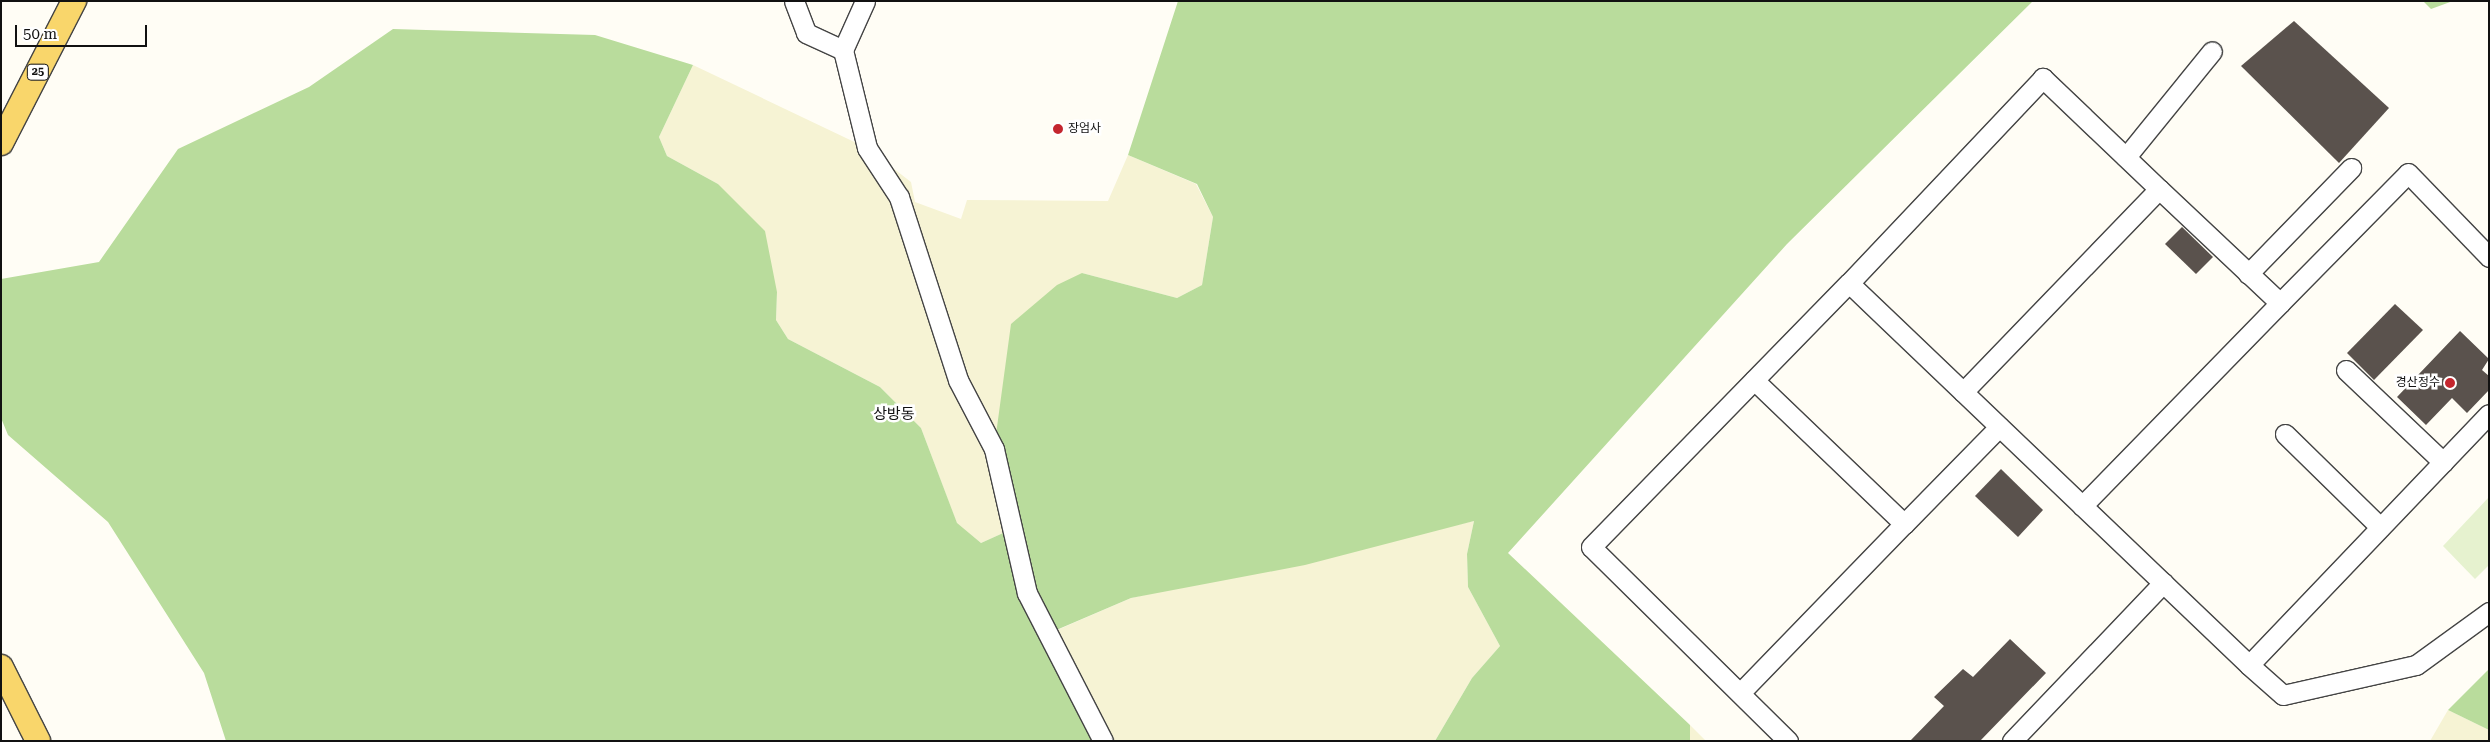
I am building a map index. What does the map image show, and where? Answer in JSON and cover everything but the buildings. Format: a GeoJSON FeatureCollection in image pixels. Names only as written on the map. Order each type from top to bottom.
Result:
{"type":"FeatureCollection","features":[{"type":"Feature","properties":{"kind":"main road","name":"25"},"geometry":{"type":"LineString","coordinates":[[1,143],[74,1]]}},
{"type":"Feature","properties":{"kind":"main road"},"geometry":{"type":"LineString","coordinates":[[1,667],[38,741]]}},
{"type":"Feature","properties":{"kind":"street"},"geometry":{"type":"LineString","coordinates":[[794,1],[806,32],[843,50]]}},
{"type":"Feature","properties":{"kind":"street"},"geometry":{"type":"LineString","coordinates":[[865,1],[843,50],[867,148],[899,196],[958,380],[994,449],[1026,593],[1102,741]]}},
{"type":"Feature","properties":{"kind":"street"},"geometry":{"type":"LineString","coordinates":[[2126,157],[2212,51]]}},
{"type":"Feature","properties":{"kind":"street"},"geometry":{"type":"LineString","coordinates":[[1788,741],[1591,547],[1849,283],[2043,78],[2280,303]]}},
{"type":"Feature","properties":{"kind":"street"},"geometry":{"type":"LineString","coordinates":[[2248,274],[2351,168]]}},
{"type":"Feature","properties":{"kind":"street"},"geometry":{"type":"LineString","coordinates":[[2082,506],[2408,173],[2489,257]]}},
{"type":"Feature","properties":{"kind":"street"},"geometry":{"type":"LineString","coordinates":[[1963,392],[2159,189]]}},
{"type":"Feature","properties":{"kind":"street"},"geometry":{"type":"LineString","coordinates":[[1849,283],[2283,695],[2416,665],[2489,612]]}},
{"type":"Feature","properties":{"kind":"street"},"geometry":{"type":"LineString","coordinates":[[2346,370],[2443,462]]}},
{"type":"Feature","properties":{"kind":"street"},"geometry":{"type":"LineString","coordinates":[[1754,380],[1904,524]]}},
{"type":"Feature","properties":{"kind":"street"},"geometry":{"type":"LineString","coordinates":[[2249,664],[2489,414]]}},
{"type":"Feature","properties":{"kind":"street"},"geometry":{"type":"LineString","coordinates":[[1740,693],[2000,427]]}},
{"type":"Feature","properties":{"kind":"street"},"geometry":{"type":"LineString","coordinates":[[2285,434],[2380,527]]}},
{"type":"Feature","properties":{"kind":"street"},"geometry":{"type":"LineString","coordinates":[[2012,741],[2163,583]]}},
{"type":"Feature","properties":{"kind":"shaded area"},"geometry":{"type":"Polygon","coordinates":[[[693,65],[867,148],[911,182],[915,202],[961,219],[967,200],[1108,201],[1128,155],[1196,184],[1213,217],[1202,285],[1177,298],[1082,273],[1012,529],[981,543],[957,524],[921,428],[880,387],[788,339],[776,320],[777,292],[718,184],[667,156],[659,137],[693,65]]]}},
{"type":"Feature","properties":{"kind":"shaded area"},"geometry":{"type":"Polygon","coordinates":[[[1474,521],[1467,554],[1468,587],[1500,646],[1472,678],[1435,741],[1102,741],[1048,634],[1131,598],[1474,521]]]}},
{"type":"Feature","properties":{"kind":"shaded area"},"geometry":{"type":"Polygon","coordinates":[[[2448,710],[2489,730],[2489,741],[2430,741],[2448,710]]]}},
{"type":"Feature","properties":{"kind":"shaded area"},"geometry":{"type":"Polygon","coordinates":[[[1690,725],[1706,741],[1690,741],[1690,725]]]}},
{"type":"Feature","properties":{"kind":"green space"},"geometry":{"type":"Polygon","coordinates":[[[1178,1],[2033,1],[1787,244],[1508,553],[1690,725],[1690,741],[1435,741],[1472,678],[1500,646],[1468,587],[1467,554],[1474,521],[1305,565],[1131,598],[1047,634],[1102,741],[226,741],[204,673],[108,522],[8,435],[1,418],[1,279],[99,262],[178,149],[309,87],[393,29],[595,35],[693,65],[659,137],[667,156],[718,184],[765,231],[777,292],[776,320],[788,339],[880,387],[921,428],[957,523],[981,543],[1012,529],[994,449],[1011,324],[1057,285],[1082,273],[1177,298],[1202,285],[1213,217],[1197,184],[1128,155],[1178,1]]]}},
{"type":"Feature","properties":{"kind":"green space"},"geometry":{"type":"Polygon","coordinates":[[[2423,1],[2453,1],[2431,9],[2423,1]]]}},
{"type":"Feature","properties":{"kind":"green space"},"geometry":{"type":"Polygon","coordinates":[[[2489,497],[2489,565],[2475,579],[2443,546],[2489,497]]]}},
{"type":"Feature","properties":{"kind":"green space"},"geometry":{"type":"Polygon","coordinates":[[[2489,669],[2489,730],[2448,710],[2489,669]]]}},
{"type":"Feature","properties":{"kind":"place","name":"장엄사"},"geometry":{"type":"Point","coordinates":[1058,129]}},
{"type":"Feature","properties":{"kind":"place","name":"경산정수"},"geometry":{"type":"Point","coordinates":[2450,383]}},
{"type":"Feature","properties":{"kind":"district","name":"상방동"},"geometry":{"type":"Point","coordinates":[894,415]}}]}
